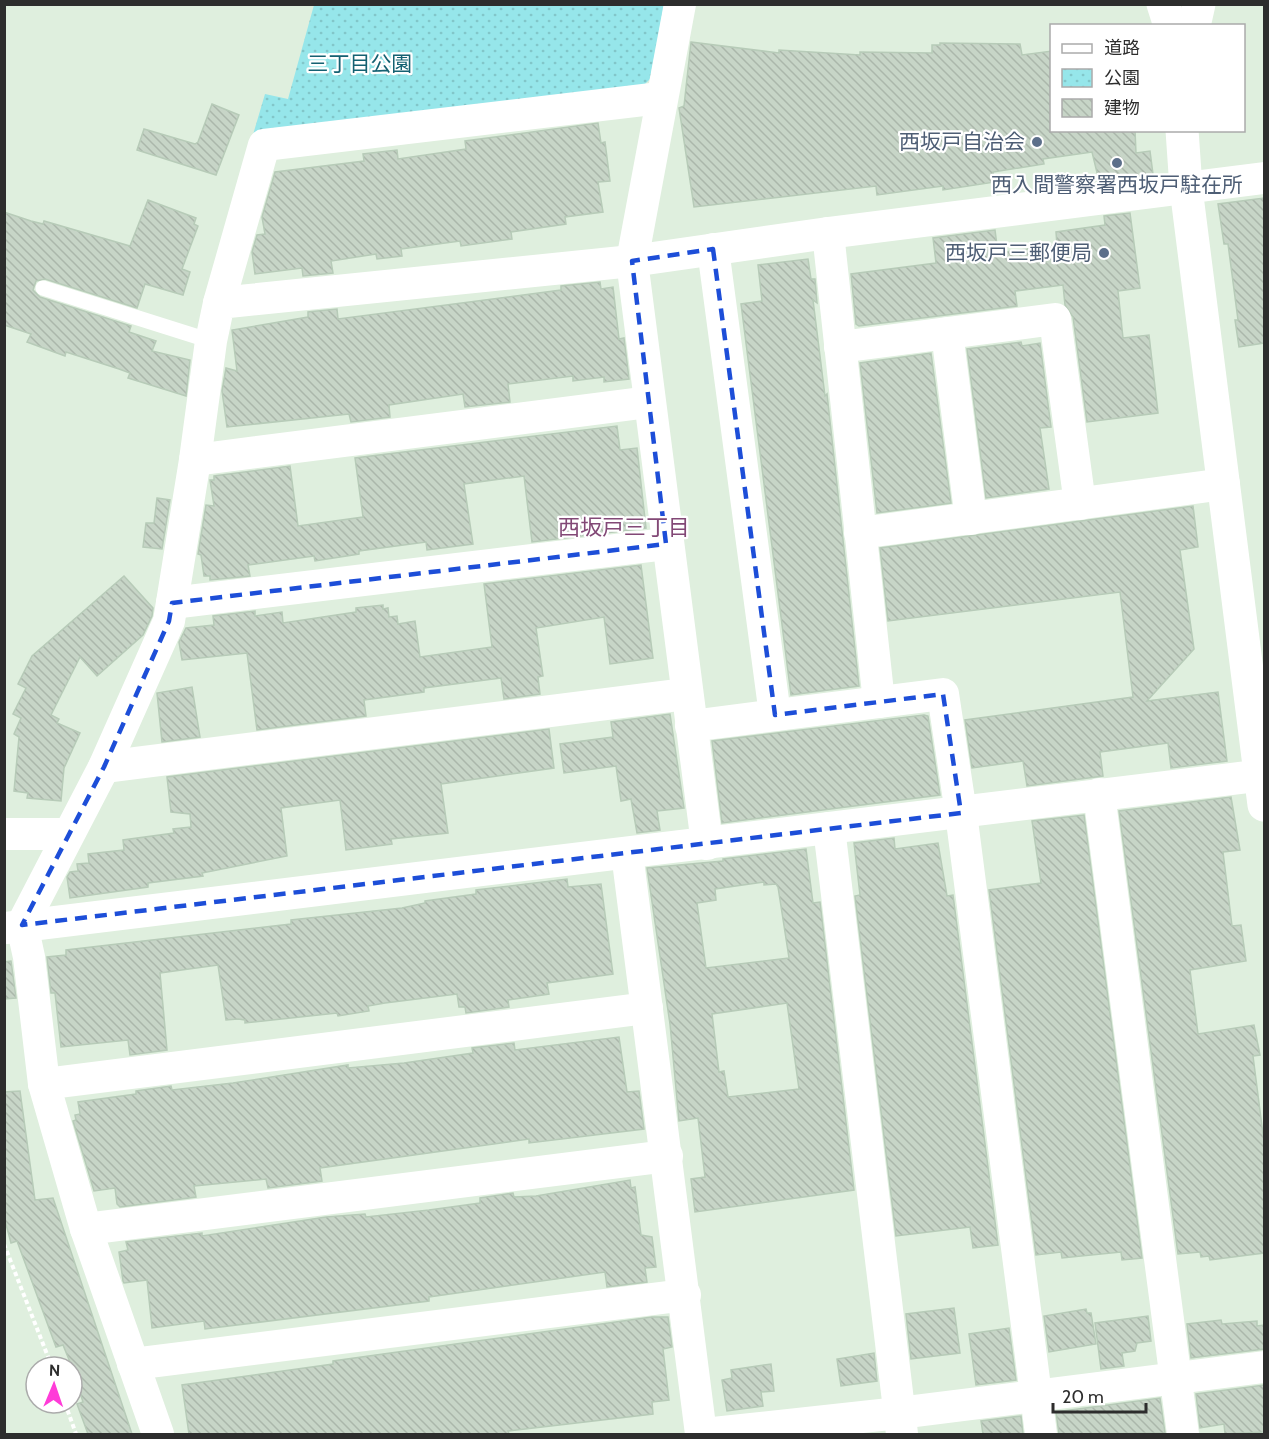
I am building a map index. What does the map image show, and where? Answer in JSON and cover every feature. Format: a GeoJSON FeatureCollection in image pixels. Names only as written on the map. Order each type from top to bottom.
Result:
{"type":"FeatureCollection","features":[{"type":"Feature","properties":{"kind":"street"},"geometry":{"type":"LineString","coordinates":[[680,4],[660,98],[632,261],[666,544],[707,844]]}},
{"type":"Feature","properties":{"kind":"street"},"geometry":{"type":"LineString","coordinates":[[1163,4],[1169,24]]}},
{"type":"Feature","properties":{"kind":"street"},"geometry":{"type":"LineString","coordinates":[[1194,24],[1199,4]]}},
{"type":"Feature","properties":{"kind":"street"},"geometry":{"type":"LineString","coordinates":[[13,927],[68,834],[104,767],[169,621],[195,460],[211,341],[219,303],[264,145],[660,98]]}},
{"type":"Feature","properties":{"kind":"street"},"geometry":{"type":"LineString","coordinates":[[13,927],[961,813],[1099,794],[1263,785],[1186,188],[1182,132]]}},
{"type":"Feature","properties":{"kind":"street"},"geometry":{"type":"LineString","coordinates":[[219,303],[632,261],[828,233],[1264,178]]}},
{"type":"Feature","properties":{"kind":"street"},"geometry":{"type":"LineString","coordinates":[[828,233],[879,702]]}},
{"type":"Feature","properties":{"kind":"street"},"geometry":{"type":"LineString","coordinates":[[713,249],[775,715]]}},
{"type":"Feature","properties":{"kind":"street"},"geometry":{"type":"LineString","coordinates":[[840,347],[1055,319],[1080,504]]}},
{"type":"Feature","properties":{"kind":"street"},"geometry":{"type":"LineString","coordinates":[[947,333],[971,519]]}},
{"type":"Feature","properties":{"kind":"street"},"geometry":{"type":"LineString","coordinates":[[195,460],[649,402]]}},
{"type":"Feature","properties":{"kind":"street"},"geometry":{"type":"LineString","coordinates":[[860,533],[1224,484]]}},
{"type":"Feature","properties":{"kind":"street"},"geometry":{"type":"LineString","coordinates":[[172,603],[666,544]]}},
{"type":"Feature","properties":{"kind":"street"},"geometry":{"type":"LineString","coordinates":[[104,767],[686,694]]}},
{"type":"Feature","properties":{"kind":"street"},"geometry":{"type":"LineString","coordinates":[[691,726],[943,694],[961,813],[1041,1434]]}},
{"type":"Feature","properties":{"kind":"street"},"geometry":{"type":"LineString","coordinates":[[1099,794],[1183,1434]]}},
{"type":"Feature","properties":{"kind":"street"},"geometry":{"type":"LineString","coordinates":[[829,828],[900,1424]]}},
{"type":"Feature","properties":{"kind":"street"},"geometry":{"type":"LineString","coordinates":[[4,834],[68,834]]}},
{"type":"Feature","properties":{"kind":"street"},"geometry":{"type":"LineString","coordinates":[[627,853],[702,1434],[900,1424],[1036,1396],[1264,1367]]}},
{"type":"Feature","properties":{"kind":"street"},"geometry":{"type":"LineString","coordinates":[[13,927],[29,957],[44,1084],[86,1229],[158,1434]]}},
{"type":"Feature","properties":{"kind":"street"},"geometry":{"type":"LineString","coordinates":[[44,1084],[647,1008]]}},
{"type":"Feature","properties":{"kind":"street"},"geometry":{"type":"LineString","coordinates":[[86,1229],[667,1156]]}},
{"type":"Feature","properties":{"kind":"street"},"geometry":{"type":"LineString","coordinates":[[134,1364],[685,1295]]}},
{"type":"Feature","properties":{"kind":"lane"},"geometry":{"type":"LineString","coordinates":[[43,288],[211,341]]}},
{"type":"Feature","properties":{"kind":"path"},"geometry":{"type":"LineString","coordinates":[[4,1244],[47,1355]]}},
{"type":"Feature","properties":{"kind":"path"},"geometry":{"type":"LineString","coordinates":[[69,1415],[76,1434]]}},
{"type":"Feature","properties":{"kind":"highlighted area"},"geometry":{"type":"Polygon","coordinates":[[[713,249],[775,715],[943,694],[961,813],[22,925],[104,767],[169,621],[172,603],[666,544],[632,261],[713,249]]]}},
{"type":"Feature","properties":{"kind":"green space","name":"三丁目公園"},"geometry":{"type":"Polygon","coordinates":[[[314,5],[664,5],[650,79],[642,87],[252,138],[265,94],[288,99],[314,5]]]}},
{"type":"Feature","properties":{"kind":"building"},"geometry":{"type":"Polygon","coordinates":[[[691,42],[779,53],[779,50],[860,55],[860,52],[932,53],[932,45],[940,45],[940,43],[1020,44],[1022,55],[1050,51],[1050,132],[1135,132],[1136,153],[1150,151],[1153,174],[1099,181],[1092,152],[1043,159],[1044,164],[993,172],[995,182],[943,190],[943,186],[877,195],[876,186],[694,207],[679,108],[684,106],[691,42]]]}},
{"type":"Feature","properties":{"kind":"building"},"geometry":{"type":"Polygon","coordinates":[[[212,104],[239,115],[216,175],[137,150],[144,129],[195,144],[198,142],[212,104]]]}},
{"type":"Feature","properties":{"kind":"building"},"geometry":{"type":"Polygon","coordinates":[[[598,123],[601,143],[605,142],[610,181],[598,182],[603,212],[565,217],[566,224],[511,232],[512,239],[461,246],[460,241],[401,249],[402,256],[377,259],[376,254],[331,261],[333,273],[303,276],[302,268],[255,274],[252,252],[257,235],[265,234],[262,217],[275,172],[364,161],[363,154],[397,150],[398,159],[466,149],[465,141],[598,123]]]}},
{"type":"Feature","properties":{"kind":"building"},"geometry":{"type":"Polygon","coordinates":[[[1264,198],[1264,343],[1239,347],[1235,320],[1238,320],[1228,244],[1224,244],[1218,204],[1264,198]]]}},
{"type":"Feature","properties":{"kind":"building"},"geometry":{"type":"Polygon","coordinates":[[[148,200],[196,218],[194,224],[198,226],[182,269],[190,272],[183,295],[145,284],[137,308],[45,279],[36,281],[33,290],[40,297],[131,326],[129,332],[156,341],[152,351],[190,360],[186,396],[128,378],[130,373],[119,369],[66,352],[65,356],[27,342],[31,334],[4,325],[4,212],[130,246],[148,200]]]}},
{"type":"Feature","properties":{"kind":"building"},"geometry":{"type":"Polygon","coordinates":[[[1130,213],[1140,288],[1118,291],[1123,338],[1149,335],[1158,413],[1087,422],[1073,317],[1065,305],[1063,285],[1015,291],[1017,306],[859,326],[856,324],[851,274],[936,263],[933,238],[995,230],[998,253],[1057,245],[1056,232],[1105,225],[1104,216],[1130,213]]]}},
{"type":"Feature","properties":{"kind":"building"},"geometry":{"type":"Polygon","coordinates":[[[808,259],[811,279],[815,279],[817,303],[813,300],[825,396],[827,394],[859,686],[791,695],[741,304],[762,301],[758,265],[808,259]]]}},
{"type":"Feature","properties":{"kind":"building"},"geometry":{"type":"Polygon","coordinates":[[[600,282],[601,289],[613,287],[619,339],[624,338],[629,379],[604,382],[604,377],[573,381],[573,376],[508,384],[510,402],[465,407],[463,394],[389,405],[390,417],[351,422],[349,414],[227,427],[222,391],[226,368],[237,371],[232,330],[308,317],[308,312],[337,309],[338,319],[561,290],[561,286],[600,282]]]}},
{"type":"Feature","properties":{"kind":"building"},"geometry":{"type":"Polygon","coordinates":[[[1021,342],[1022,346],[1040,343],[1051,427],[1040,428],[1049,489],[986,498],[967,349],[1021,342]]]}},
{"type":"Feature","properties":{"kind":"building"},"geometry":{"type":"Polygon","coordinates":[[[931,353],[951,503],[877,513],[860,363],[931,353]]]}},
{"type":"Feature","properties":{"kind":"building"},"geometry":{"type":"Polygon","coordinates":[[[617,426],[620,450],[637,448],[646,528],[532,542],[524,476],[464,484],[473,544],[427,550],[426,542],[359,551],[359,554],[315,561],[314,556],[248,565],[250,576],[210,580],[210,576],[204,576],[201,555],[198,554],[206,505],[214,506],[210,480],[214,480],[214,476],[290,466],[298,526],[363,517],[355,458],[617,426]]]}},
{"type":"Feature","properties":{"kind":"building"},"geometry":{"type":"Polygon","coordinates":[[[157,498],[170,500],[162,549],[143,547],[146,523],[154,523],[157,498]]]}},
{"type":"Feature","properties":{"kind":"building"},"geometry":{"type":"Polygon","coordinates":[[[1193,506],[1198,547],[1180,550],[1194,649],[1147,701],[1218,692],[1227,761],[1171,768],[1168,743],[1100,752],[1103,776],[1027,786],[1023,761],[972,768],[965,720],[1133,697],[1120,592],[888,621],[880,548],[1193,506]]]}},
{"type":"Feature","properties":{"kind":"building"},"geometry":{"type":"Polygon","coordinates":[[[641,565],[653,658],[610,664],[604,617],[536,628],[543,676],[538,677],[540,694],[504,699],[501,678],[424,688],[424,692],[364,700],[366,716],[257,730],[247,653],[182,660],[179,642],[186,628],[214,625],[213,616],[255,611],[255,616],[282,612],[283,623],[356,612],[356,608],[383,605],[383,609],[388,608],[389,617],[397,616],[398,624],[415,621],[420,657],[492,647],[484,584],[641,565]]]}},
{"type":"Feature","properties":{"kind":"building"},"geometry":{"type":"Polygon","coordinates":[[[124,576],[153,608],[152,616],[143,635],[97,676],[80,657],[51,715],[59,719],[57,723],[80,733],[64,768],[61,801],[27,798],[28,793],[14,791],[19,737],[14,734],[21,718],[13,714],[26,688],[18,684],[32,656],[124,576]]]}},
{"type":"Feature","properties":{"kind":"building"},"geometry":{"type":"Polygon","coordinates":[[[192,687],[200,737],[162,742],[157,693],[192,687]]]}},
{"type":"Feature","properties":{"kind":"building"},"geometry":{"type":"Polygon","coordinates":[[[670,714],[684,808],[657,811],[660,830],[637,833],[631,799],[621,801],[616,766],[564,773],[560,744],[613,737],[611,722],[670,714]]]}},
{"type":"Feature","properties":{"kind":"building"},"geometry":{"type":"Polygon","coordinates":[[[928,716],[940,795],[722,823],[712,741],[928,716]]]}},
{"type":"Feature","properties":{"kind":"building"},"geometry":{"type":"Polygon","coordinates":[[[549,729],[554,768],[441,784],[448,833],[391,839],[392,844],[346,850],[340,800],[281,808],[287,856],[202,873],[203,876],[148,883],[148,887],[70,898],[67,877],[70,872],[78,871],[77,864],[89,863],[88,854],[124,850],[123,840],[174,833],[173,829],[191,827],[190,814],[171,812],[167,777],[549,729]]]}},
{"type":"Feature","properties":{"kind":"building"},"geometry":{"type":"Polygon","coordinates":[[[1231,797],[1240,850],[1223,852],[1232,926],[1241,925],[1246,961],[1190,970],[1198,1034],[1254,1025],[1260,1055],[1253,1056],[1264,1142],[1264,1253],[1210,1260],[1209,1256],[1201,1257],[1200,1252],[1178,1254],[1119,811],[1231,797]]]}},
{"type":"Feature","properties":{"kind":"building"},"geometry":{"type":"Polygon","coordinates":[[[1084,815],[1142,1258],[1122,1260],[1121,1252],[1062,1258],[1061,1252],[1036,1255],[989,890],[1041,883],[1032,821],[1084,815]]]}},
{"type":"Feature","properties":{"kind":"building"},"geometry":{"type":"Polygon","coordinates":[[[894,838],[895,849],[938,843],[947,896],[953,895],[998,1245],[973,1248],[970,1227],[896,1236],[855,896],[860,895],[854,843],[894,838]]]}},
{"type":"Feature","properties":{"kind":"building"},"geometry":{"type":"Polygon","coordinates":[[[806,849],[813,903],[820,902],[854,1190],[695,1212],[691,1179],[705,1177],[698,1118],[679,1121],[670,1024],[647,868],[723,861],[723,859],[806,849]],[[764,882],[715,889],[716,900],[697,903],[706,968],[789,958],[778,887],[776,884],[764,885],[764,882]],[[787,1003],[712,1014],[719,1072],[724,1071],[728,1097],[799,1089],[787,1003]]]}},
{"type":"Feature","properties":{"kind":"building"},"geometry":{"type":"Polygon","coordinates":[[[567,879],[568,887],[601,884],[613,974],[547,983],[549,994],[508,1000],[509,1007],[466,1013],[465,1007],[459,1007],[457,994],[368,1006],[369,1011],[338,1016],[337,1013],[245,1023],[245,1020],[226,1020],[218,965],[160,973],[167,1050],[130,1055],[128,1040],[61,1047],[55,993],[51,993],[47,957],[66,955],[66,950],[291,924],[291,920],[402,908],[425,903],[425,901],[476,894],[476,890],[567,879]]]}},
{"type":"Feature","properties":{"kind":"building"},"geometry":{"type":"Polygon","coordinates":[[[11,961],[16,998],[4,999],[4,962],[11,961]]]}},
{"type":"Feature","properties":{"kind":"building"},"geometry":{"type":"Polygon","coordinates":[[[619,1037],[627,1092],[639,1091],[644,1129],[529,1143],[529,1139],[320,1168],[322,1181],[268,1188],[266,1179],[194,1186],[196,1197],[120,1207],[117,1204],[115,1188],[94,1191],[73,1121],[76,1120],[75,1115],[80,1114],[78,1102],[136,1094],[136,1091],[171,1086],[172,1090],[233,1083],[348,1065],[348,1068],[404,1063],[473,1053],[472,1048],[514,1043],[515,1050],[619,1037]]]}},
{"type":"Feature","properties":{"kind":"building"},"geometry":{"type":"Polygon","coordinates":[[[20,1091],[35,1200],[53,1198],[132,1434],[88,1434],[81,1415],[84,1415],[84,1355],[67,1355],[63,1345],[56,1347],[17,1241],[11,1243],[4,1217],[4,1092],[20,1091]]]}},
{"type":"Feature","properties":{"kind":"building"},"geometry":{"type":"Polygon","coordinates":[[[630,1180],[631,1188],[635,1187],[641,1235],[652,1237],[656,1267],[645,1268],[647,1282],[607,1287],[605,1272],[429,1297],[429,1301],[205,1329],[204,1321],[152,1328],[147,1280],[124,1283],[123,1281],[119,1252],[128,1250],[126,1242],[202,1233],[202,1236],[326,1217],[365,1214],[366,1217],[429,1210],[480,1203],[480,1198],[513,1193],[514,1197],[536,1196],[630,1180]]]}},
{"type":"Feature","properties":{"kind":"building"},"geometry":{"type":"Polygon","coordinates":[[[954,1308],[960,1353],[911,1359],[906,1314],[954,1308]]]}},
{"type":"Feature","properties":{"kind":"building"},"geometry":{"type":"Polygon","coordinates":[[[1086,1309],[1087,1313],[1091,1313],[1096,1344],[1049,1352],[1044,1316],[1086,1309]]]}},
{"type":"Feature","properties":{"kind":"building"},"geometry":{"type":"Polygon","coordinates":[[[1148,1316],[1151,1341],[1137,1343],[1135,1351],[1122,1353],[1124,1366],[1101,1369],[1095,1323],[1148,1316]]]}},
{"type":"Feature","properties":{"kind":"building"},"geometry":{"type":"Polygon","coordinates":[[[652,1317],[668,1317],[672,1347],[663,1349],[669,1400],[652,1402],[653,1414],[508,1431],[509,1434],[189,1434],[182,1385],[333,1364],[333,1361],[652,1317]]]}},
{"type":"Feature","properties":{"kind":"building"},"geometry":{"type":"Polygon","coordinates":[[[1221,1320],[1222,1324],[1257,1321],[1257,1326],[1264,1325],[1264,1349],[1191,1358],[1187,1324],[1221,1320]]]}},
{"type":"Feature","properties":{"kind":"building"},"geometry":{"type":"Polygon","coordinates":[[[1009,1328],[1016,1380],[976,1385],[969,1334],[1009,1328]]]}},
{"type":"Feature","properties":{"kind":"building"},"geometry":{"type":"Polygon","coordinates":[[[874,1353],[877,1381],[841,1386],[837,1359],[874,1353]]]}},
{"type":"Feature","properties":{"kind":"building"},"geometry":{"type":"Polygon","coordinates":[[[771,1364],[774,1391],[761,1392],[763,1406],[727,1411],[722,1380],[732,1378],[731,1370],[771,1364]]]}},
{"type":"Feature","properties":{"kind":"building"},"geometry":{"type":"Polygon","coordinates":[[[1264,1385],[1264,1432],[1225,1434],[1224,1424],[1200,1428],[1196,1394],[1264,1385]]]}},
{"type":"Feature","properties":{"kind":"building"},"geometry":{"type":"Polygon","coordinates":[[[1160,1398],[1165,1433],[1059,1434],[1056,1412],[1160,1398]]]}},
{"type":"Feature","properties":{"kind":"building"},"geometry":{"type":"Polygon","coordinates":[[[1021,1416],[1023,1434],[983,1434],[981,1421],[1021,1416]]]}},
{"type":"Feature","properties":{"kind":"place","name":"西坂戸自治会"},"geometry":{"type":"Point","coordinates":[1037,142]}},
{"type":"Feature","properties":{"kind":"place","name":"西入間警察署西坂戸駐在所"},"geometry":{"type":"Point","coordinates":[1117,163]}},
{"type":"Feature","properties":{"kind":"place","name":"西坂戸三郵便局"},"geometry":{"type":"Point","coordinates":[1104,253]}},
{"type":"Feature","properties":{"kind":"district","name":"西坂戸三丁目"},"geometry":{"type":"Point","coordinates":[624,527]}}]}
